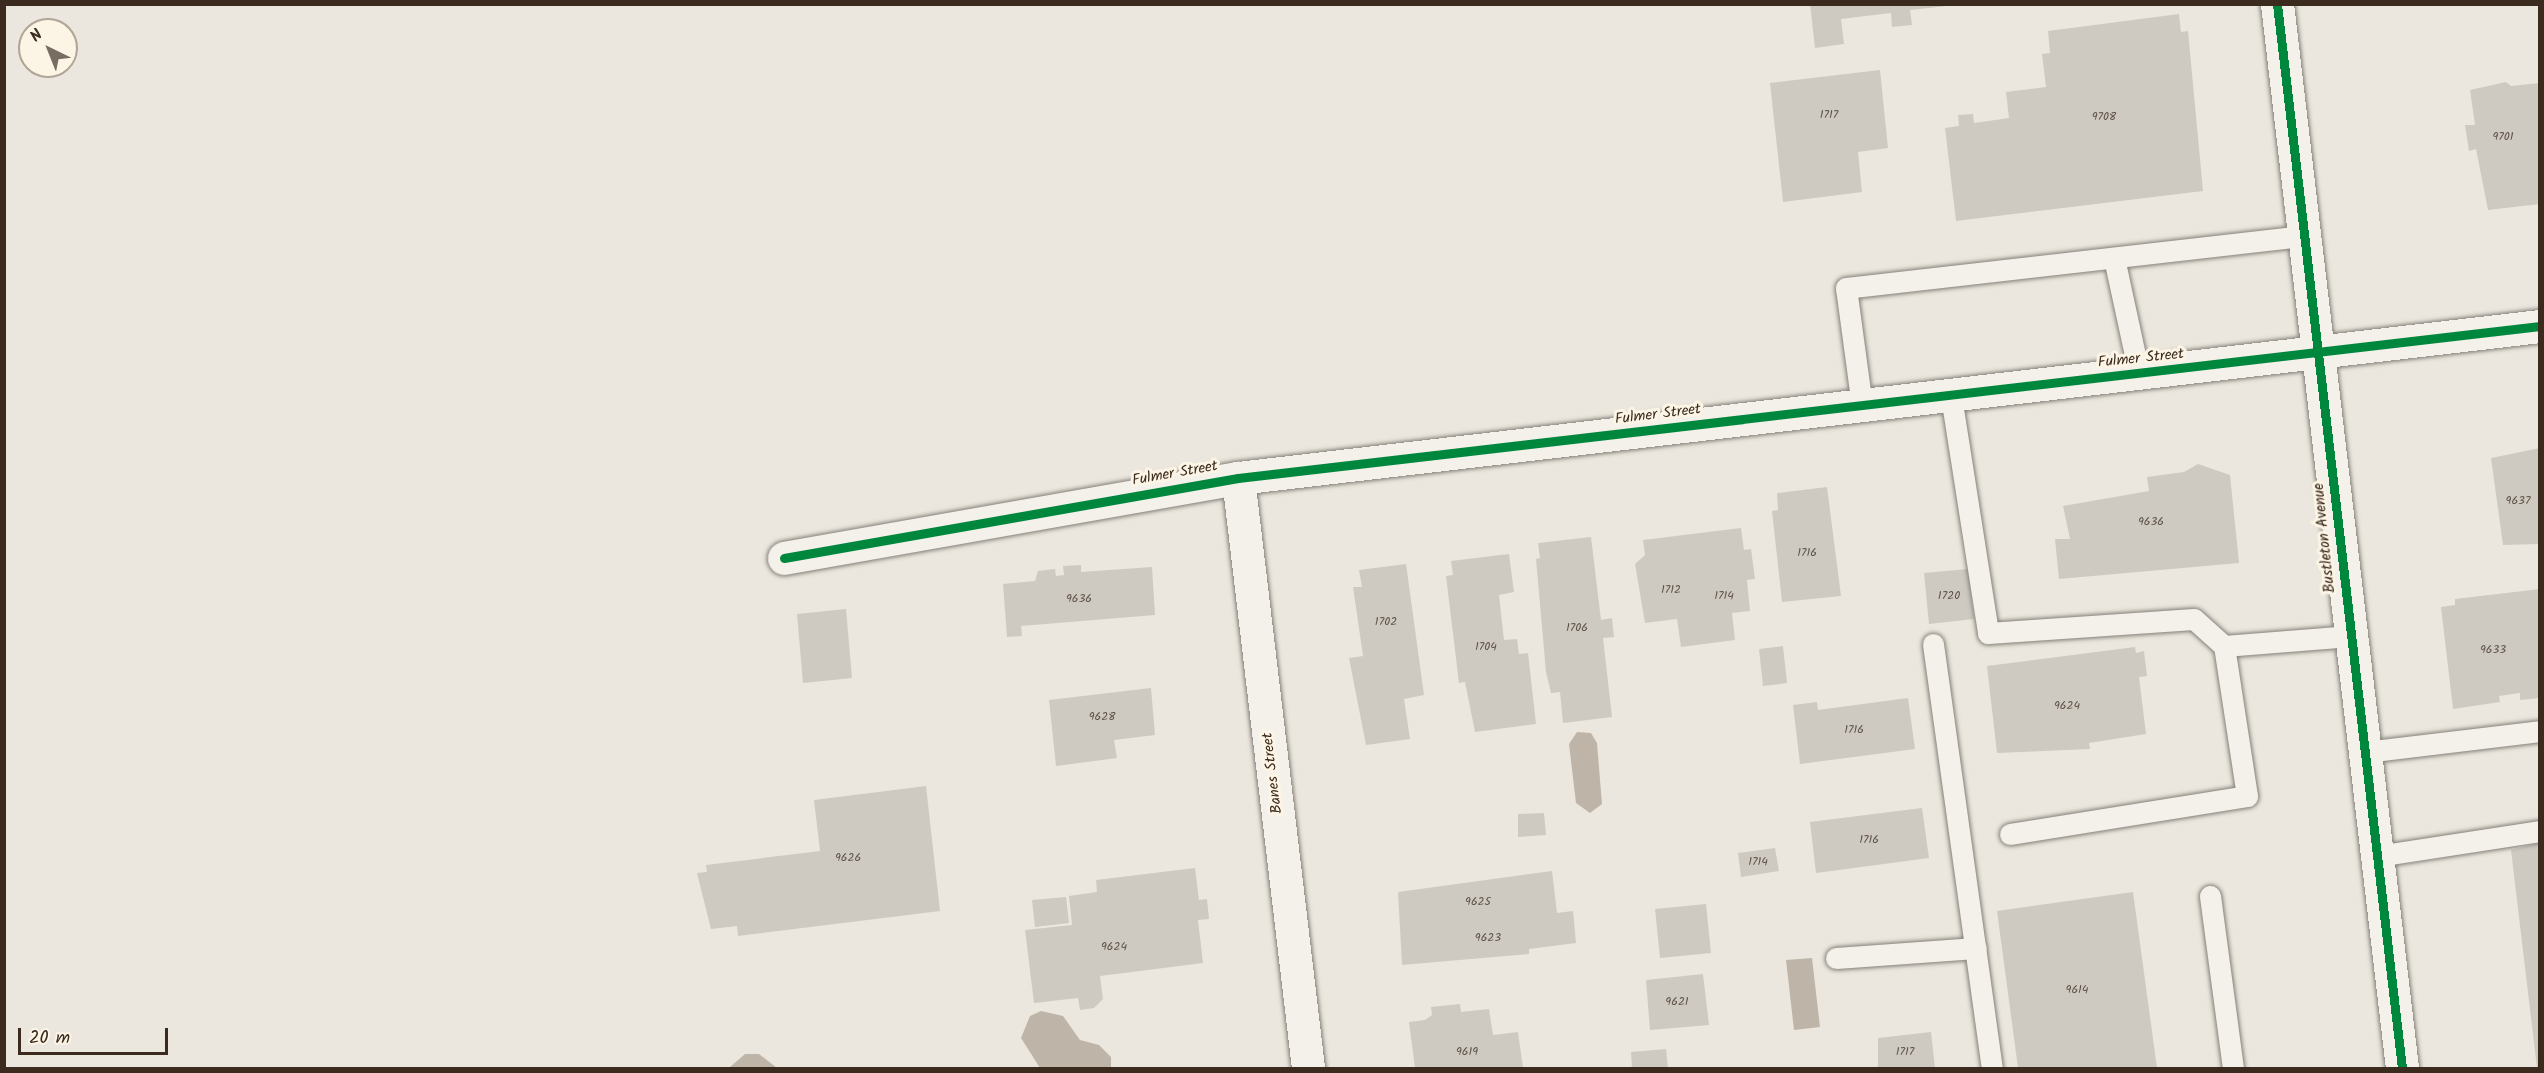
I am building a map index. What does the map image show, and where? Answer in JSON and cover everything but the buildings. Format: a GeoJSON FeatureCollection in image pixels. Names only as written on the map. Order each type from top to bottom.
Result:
{"type":"FeatureCollection","features":[{"type":"Feature","properties":{"kind":"street","name":"Bustleton Avenue"},"geometry":{"type":"LineString","coordinates":[[2277,4],[2402,1068]]}},
{"type":"Feature","properties":{"kind":"street","name":"Fulmer Street"},"geometry":{"type":"LineString","coordinates":[[784,558],[1239,478],[2540,326]]}},
{"type":"Feature","properties":{"kind":"street","name":"Banes Street"},"geometry":{"type":"LineString","coordinates":[[1239,478],[1308,1068]]}},
{"type":"Feature","properties":{"kind":"lane"},"geometry":{"type":"LineString","coordinates":[[1863,406],[1845,288],[2304,236]]}},
{"type":"Feature","properties":{"kind":"lane"},"geometry":{"type":"LineString","coordinates":[[2114,258],[2139,374]]}},
{"type":"Feature","properties":{"kind":"lane"},"geometry":{"type":"LineString","coordinates":[[1951,396],[1988,633],[2194,619],[2224,646],[2247,796],[2010,834]]}},
{"type":"Feature","properties":{"kind":"lane"},"geometry":{"type":"LineString","coordinates":[[2224,646],[2351,636]]}},
{"type":"Feature","properties":{"kind":"lane"},"geometry":{"type":"LineString","coordinates":[[1933,644],[1992,1068]]}},
{"type":"Feature","properties":{"kind":"lane"},"geometry":{"type":"LineString","coordinates":[[2365,752],[2540,731]]}},
{"type":"Feature","properties":{"kind":"lane"},"geometry":{"type":"LineString","coordinates":[[2377,856],[2540,831]]}},
{"type":"Feature","properties":{"kind":"lane"},"geometry":{"type":"LineString","coordinates":[[2210,896],[2233,1068]]}},
{"type":"Feature","properties":{"kind":"lane"},"geometry":{"type":"LineString","coordinates":[[1836,958],[1976,948]]}},
{"type":"Feature","properties":{"kind":"shaded area"},"geometry":{"type":"Polygon","coordinates":[[[1577,732],[1591,733],[1597,743],[1602,804],[1590,813],[1576,803],[1569,744],[1577,732]]]}},
{"type":"Feature","properties":{"kind":"shaded area"},"geometry":{"type":"Polygon","coordinates":[[[1812,958],[1820,1027],[1794,1030],[1786,960],[1812,958]]]}},
{"type":"Feature","properties":{"kind":"shaded area"},"geometry":{"type":"Polygon","coordinates":[[[1041,1011],[1063,1016],[1080,1040],[1099,1045],[1111,1057],[1111,1068],[1040,1068],[1021,1038],[1030,1016],[1041,1011]]]}},
{"type":"Feature","properties":{"kind":"shaded area"},"geometry":{"type":"Polygon","coordinates":[[[745,1054],[759,1054],[777,1068],[729,1068],[745,1054]]]}},
{"type":"Feature","properties":{"kind":"cycle path"},"geometry":{"type":"LineString","coordinates":[[2277,4],[2402,1068]]}},
{"type":"Feature","properties":{"kind":"cycle path"},"geometry":{"type":"LineString","coordinates":[[784,558],[1238,478],[2540,326]]}}]}
